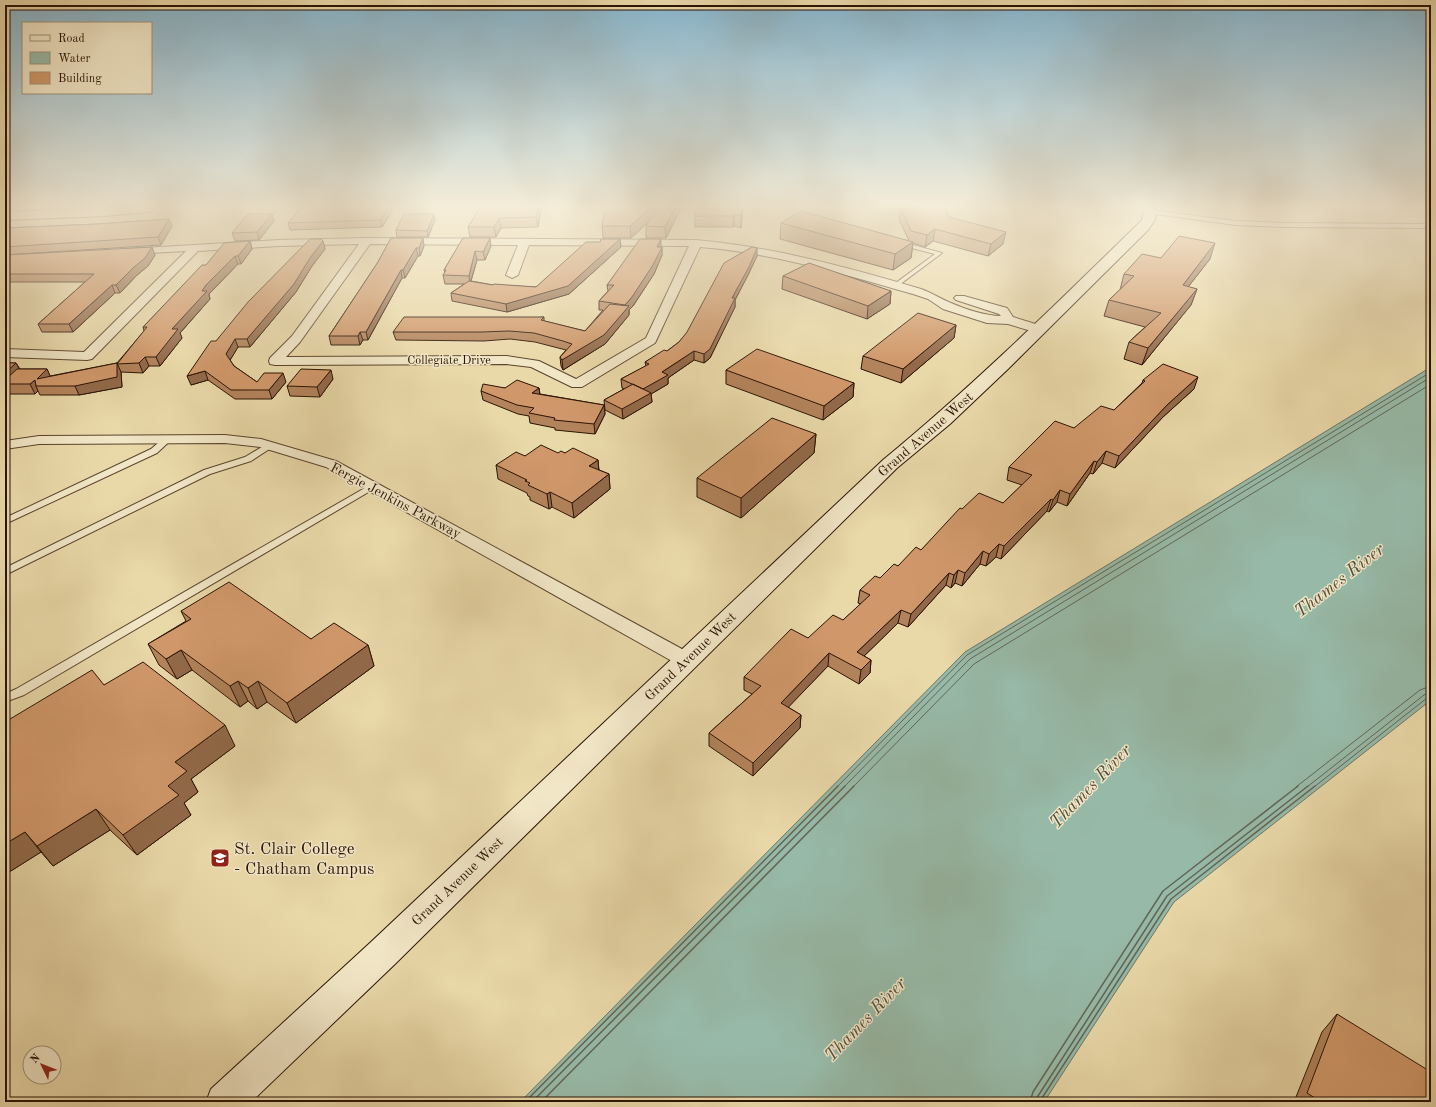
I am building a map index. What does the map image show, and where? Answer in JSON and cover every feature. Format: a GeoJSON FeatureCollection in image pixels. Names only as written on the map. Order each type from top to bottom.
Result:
{"type":"FeatureCollection","features":[{"type":"Feature","properties":{"kind":"main road","name":"Grand Avenue West"},"geometry":{"type":"LineString","coordinates":[[224,1102],[389,947],[890,464],[948,415],[1002,365],[1110,260]]}},
{"type":"Feature","properties":{"kind":"street"},"geometry":{"type":"LineString","coordinates":[[5,353],[87,356],[183,260]]}},
{"type":"Feature","properties":{"kind":"street","name":"Collegiate Drive"},"geometry":{"type":"LineString","coordinates":[[354,260],[296,339],[275,361],[514,360],[534,364],[577,384],[651,340],[689,260]]}},
{"type":"Feature","properties":{"kind":"street"},"geometry":{"type":"LineString","coordinates":[[512,275],[518,260]]}},
{"type":"Feature","properties":{"kind":"street"},"geometry":{"type":"LineString","coordinates":[[798,260],[932,297],[947,306],[991,320],[1009,320],[1038,329]]}},
{"type":"Feature","properties":{"kind":"street","name":"Fergie Jenkins Parkway"},"geometry":{"type":"LineString","coordinates":[[5,445],[39,440],[225,439],[261,443],[331,464],[686,660]]}},
{"type":"Feature","properties":{"kind":"lane"},"geometry":{"type":"LineString","coordinates":[[895,286],[930,260]]}},
{"type":"Feature","properties":{"kind":"lane"},"geometry":{"type":"LineString","coordinates":[[5,521],[154,451],[168,439]]}},
{"type":"Feature","properties":{"kind":"lane"},"geometry":{"type":"LineString","coordinates":[[5,572],[207,472],[248,459],[270,446]]}},
{"type":"Feature","properties":{"kind":"lane"},"geometry":{"type":"LineString","coordinates":[[5,698],[20,692],[373,487]]}},
{"type":"Feature","properties":{"kind":"water","name":"Thames River"},"geometry":{"type":"Polygon","coordinates":[[[1431,367],[1431,700],[1174,902],[1044,1102],[520,1102],[965,652],[1431,367]]]}},
{"type":"Feature","properties":{"kind":"building"},"geometry":{"type":"Polygon","coordinates":[[[5,260],[143,260],[116,285],[112,285],[69,324],[38,324],[94,274],[5,274],[5,260]]]}},
{"type":"Feature","properties":{"kind":"building"},"geometry":{"type":"Polygon","coordinates":[[[210,260],[231,260],[206,285],[202,291],[207,291],[172,329],[178,329],[156,357],[145,357],[139,363],[117,364],[147,327],[143,327],[202,265],[206,265],[210,260]]]}},
{"type":"Feature","properties":{"kind":"building"},"geometry":{"type":"Polygon","coordinates":[[[290,260],[309,260],[294,284],[247,339],[235,339],[226,354],[234,366],[257,382],[264,373],[283,373],[269,390],[231,390],[205,371],[187,376],[211,341],[216,341],[248,302],[290,260]]]}},
{"type":"Feature","properties":{"kind":"building"},"geometry":{"type":"Polygon","coordinates":[[[379,260],[409,260],[403,270],[401,270],[366,332],[360,332],[358,336],[329,336],[379,260]]]}},
{"type":"Feature","properties":{"kind":"building"},"geometry":{"type":"Polygon","coordinates":[[[450,260],[473,260],[469,276],[443,275],[446,270],[444,270],[450,260]]]}},
{"type":"Feature","properties":{"kind":"building"},"geometry":{"type":"Polygon","coordinates":[[[566,260],[597,260],[568,286],[506,304],[451,293],[469,281],[493,285],[536,287],[566,260]]]}},
{"type":"Feature","properties":{"kind":"building"},"geometry":{"type":"Polygon","coordinates":[[[625,260],[656,260],[632,297],[625,305],[599,301],[614,285],[607,285],[625,260]]]}},
{"type":"Feature","properties":{"kind":"building"},"geometry":{"type":"Polygon","coordinates":[[[730,260],[752,260],[732,298],[735,298],[710,349],[704,354],[694,351],[662,372],[668,375],[643,389],[621,379],[649,364],[645,362],[664,350],[667,351],[679,342],[687,332],[724,263],[730,260]]]}},
{"type":"Feature","properties":{"kind":"building"},"geometry":{"type":"Polygon","coordinates":[[[1137,260],[1202,260],[1183,285],[1197,289],[1148,348],[1129,342],[1161,313],[1109,300],[1134,276],[1124,274],[1137,260]]]}},
{"type":"Feature","properties":{"kind":"building"},"geometry":{"type":"Polygon","coordinates":[[[809,263],[891,291],[868,306],[783,276],[809,263]]]}},
{"type":"Feature","properties":{"kind":"building"},"geometry":{"type":"Polygon","coordinates":[[[610,304],[629,306],[604,335],[562,360],[560,357],[572,344],[534,333],[509,331],[393,332],[404,317],[544,317],[541,320],[585,331],[610,304]]]}},
{"type":"Feature","properties":{"kind":"building"},"geometry":{"type":"Polygon","coordinates":[[[918,313],[956,325],[903,369],[863,356],[918,313]]]}},
{"type":"Feature","properties":{"kind":"building"},"geometry":{"type":"Polygon","coordinates":[[[757,349],[854,383],[824,406],[726,370],[757,349]]]}},
{"type":"Feature","properties":{"kind":"building"},"geometry":{"type":"Polygon","coordinates":[[[5,363],[16,363],[5,373],[5,363]]]}},
{"type":"Feature","properties":{"kind":"building"},"geometry":{"type":"Polygon","coordinates":[[[117,363],[117,377],[75,386],[36,386],[35,380],[30,384],[5,384],[5,380],[17,369],[47,369],[37,379],[117,363]]]}},
{"type":"Feature","properties":{"kind":"building"},"geometry":{"type":"Polygon","coordinates":[[[1163,364],[1198,377],[1167,405],[1119,456],[1106,451],[1097,462],[1094,461],[1070,494],[1060,490],[1053,500],[1051,499],[1004,546],[999,544],[989,554],[983,551],[965,573],[958,570],[954,575],[949,573],[911,614],[901,610],[857,652],[871,660],[861,670],[829,653],[781,703],[801,715],[753,763],[709,733],[761,686],[744,677],[791,629],[808,638],[833,615],[843,620],[870,595],[860,590],[875,576],[880,578],[894,564],[898,566],[916,547],[921,550],[960,508],[962,509],[979,493],[1003,503],[1032,475],[1009,467],[1055,421],[1074,428],[1101,406],[1114,410],[1145,381],[1143,380],[1163,364]]]}},
{"type":"Feature","properties":{"kind":"building"},"geometry":{"type":"Polygon","coordinates":[[[301,369],[331,370],[317,387],[287,386],[301,369]]]}},
{"type":"Feature","properties":{"kind":"building"},"geometry":{"type":"Polygon","coordinates":[[[517,380],[539,388],[532,393],[604,405],[594,424],[554,420],[555,418],[529,413],[534,408],[517,405],[481,391],[483,384],[505,388],[517,380]]]}},
{"type":"Feature","properties":{"kind":"building"},"geometry":{"type":"Polygon","coordinates":[[[633,384],[651,393],[622,409],[604,400],[633,384]]]}},
{"type":"Feature","properties":{"kind":"building"},"geometry":{"type":"Polygon","coordinates":[[[772,418],[816,434],[741,498],[697,478],[772,418]]]}},
{"type":"Feature","properties":{"kind":"building"},"geometry":{"type":"Polygon","coordinates":[[[541,445],[558,453],[561,451],[565,453],[573,448],[598,460],[589,466],[609,474],[572,503],[550,492],[547,494],[528,485],[530,483],[525,481],[527,480],[496,465],[516,452],[525,456],[541,445]]]}},
{"type":"Feature","properties":{"kind":"building"},"geometry":{"type":"Polygon","coordinates":[[[229,582],[311,639],[334,623],[368,645],[287,703],[258,681],[248,688],[238,681],[230,686],[181,650],[166,659],[148,644],[191,619],[181,611],[229,582]]]}},
{"type":"Feature","properties":{"kind":"building"},"geometry":{"type":"Polygon","coordinates":[[[143,662],[225,725],[175,762],[187,771],[168,786],[179,795],[123,835],[96,809],[37,846],[25,832],[5,844],[5,722],[92,670],[104,685],[143,662]]]}},
{"type":"Feature","properties":{"kind":"building"},"geometry":{"type":"Polygon","coordinates":[[[1337,1014],[1431,1072],[1431,1102],[1321,1102],[1307,1093],[1337,1014]]]}},
{"type":"Feature","properties":{"kind":"place","name":"St. Clair College - Chatham Campus"},"geometry":{"type":"Point","coordinates":[220,858]}}]}
